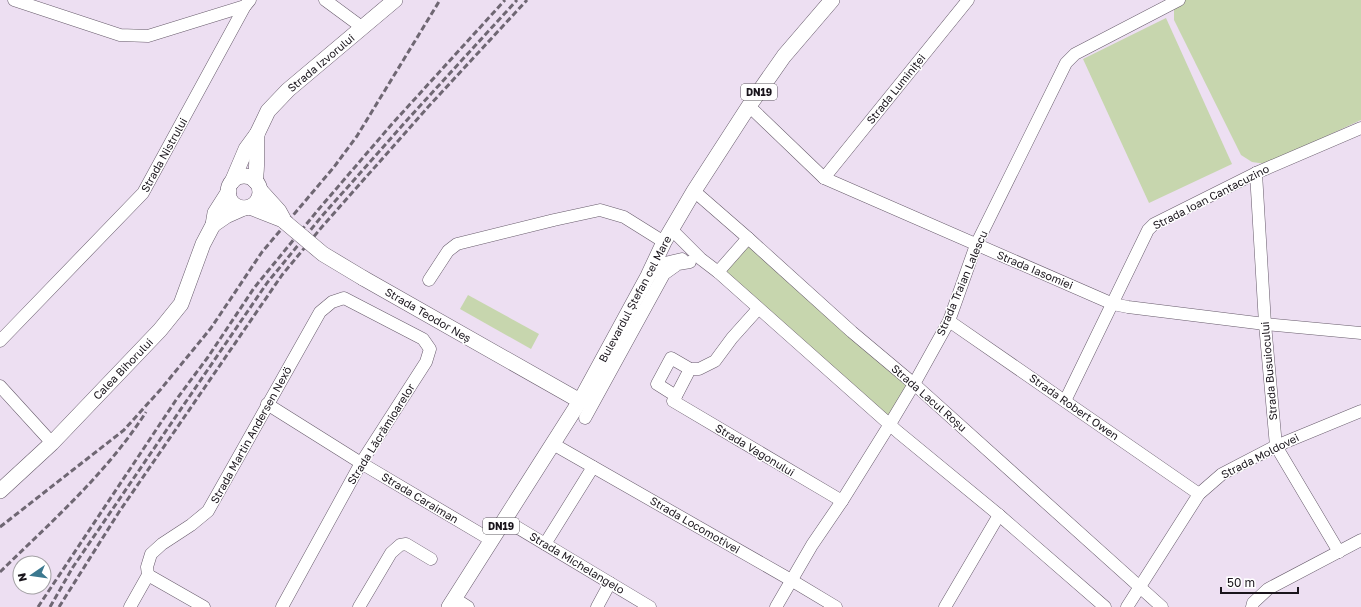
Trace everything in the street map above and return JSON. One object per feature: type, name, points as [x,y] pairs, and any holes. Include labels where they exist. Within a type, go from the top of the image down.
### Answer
[{"type":"main road","name":"Strada Izvorului","points":[[231,186],[246,149],[268,111],[288,90],[395,0]]},
{"type":"main road","name":"Bulevardul Ștefan cel Mare","points":[[452,603],[580,402],[668,236],[694,191],[749,106],[784,56],[832,0]]},
{"type":"main road","name":"Strada Izvorului","points":[[256,134],[255,155],[257,185]]},
{"type":"main road","points":[[213,225],[226,216],[247,207],[258,200],[257,185],[251,178],[241,177],[231,186],[231,200],[234,204],[247,207]]},
{"type":"main road","name":"Strada Teodor Neș","points":[[257,185],[279,211],[284,221]]},
{"type":"main road","name":"Calea Bihorului","points":[[0,491],[52,443],[160,330],[181,304],[204,244],[213,225],[215,213],[231,186]]},
{"type":"main road","name":"Strada Teodor Neș","points":[[247,207],[284,221],[323,254],[580,402]]},
{"type":"street","points":[[14,0],[120,35],[148,36],[247,3]]},
{"type":"street","points":[[325,0],[363,28]]},
{"type":"street","name":"Strada Luminiței","points":[[824,178],[968,0]]},
{"type":"street","name":"Strada Traian Lalescu","points":[[776,607],[812,545],[842,502],[890,424],[914,384],[948,321],[976,245],[1066,63],[1075,54],[1179,0]]},
{"type":"street","name":"Strada Nistrului","points":[[0,341],[143,193],[247,3]]},
{"type":"street","name":"Strada Iasomiei","points":[[749,106],[824,178],[1113,304],[1266,324],[1361,333]]},
{"type":"street","name":"Strada Ioan Cantacuzino","points":[[1065,401],[1148,230],[1154,224],[1256,174],[1361,128]]},
{"type":"street","name":"Strada Busuiocului","points":[[1256,174],[1276,446],[1339,552]]},
{"type":"street","name":"Strada Lacul Roșu","points":[[694,191],[852,332],[914,384],[1162,607]]},
{"type":"street","points":[[429,280],[448,251],[457,244],[600,210],[624,217],[668,236],[696,260],[718,272],[758,309],[890,424],[999,515],[1105,607]]},
{"type":"street","points":[[718,272],[748,238]]},
{"type":"street","points":[[648,276],[665,263],[682,259],[696,260]]},
{"type":"street","points":[[585,418],[664,274],[678,264],[696,260]]},
{"type":"street","name":"Strada Martin Andersen Nexö","points":[[130,607],[148,575],[146,567],[151,554],[162,544],[191,525],[208,511],[320,312],[332,302],[344,298]]},
{"type":"street","name":"Strada Lăcrămioarelor","points":[[282,607],[361,463],[426,362],[430,349],[422,339],[344,298]]},
{"type":"street","points":[[676,396],[690,369],[699,369],[715,361],[732,338],[758,309]]},
{"type":"street","name":"Strada Robert Owen","points":[[948,321],[1199,494]]},
{"type":"street","name":"Strada Vagonului","points":[[690,369],[671,358],[656,384],[676,396],[673,401],[842,502]]},
{"type":"street","points":[[0,386],[52,443]]},
{"type":"street","name":"Strada Caraiman","points":[[267,404],[361,463],[491,540]]},
{"type":"street","name":"Strada Moldovei","points":[[1127,607],[1199,494],[1222,474],[1276,446],[1361,411]]},
{"type":"street","name":"Strada Locomotivei","points":[[553,444],[836,607]]},
{"type":"street","points":[[545,544],[592,467]]},
{"type":"street","points":[[945,607],[999,515]]},
{"type":"street","name":"Strada Michelangelo","points":[[505,520],[650,607]]},
{"type":"street","points":[[1252,607],[1253,603],[1268,590],[1361,540]]},
{"type":"street","points":[[359,607],[391,553],[400,545],[406,544],[431,559]]},
{"type":"street","points":[[148,575],[204,607]]},
{"type":"street","points":[[596,607],[610,583]]},
{"type":"street","points":[[452,603],[468,607]]},
{"type":"green space","points":[[1182,0],[1361,0],[1361,120],[1266,164],[1252,162],[1241,155],[1174,20],[1174,8]]},
{"type":"green space","points":[[1166,18],[1232,164],[1149,203],[1083,59]]},
{"type":"green space","points":[[748,238],[914,384],[890,424],[718,272]]},
{"type":"green space","points":[[468,295],[539,334],[531,349],[460,309]]},
{"type":"railway","points":[[0,527],[124,430],[161,389],[211,328],[262,252],[334,167],[357,136],[440,0]]},
{"type":"railway","points":[[38,607],[176,400],[208,357],[254,288],[318,210],[392,124],[505,0]]},
{"type":"railway","points":[[50,607],[73,567],[267,283],[322,216],[517,0]]},
{"type":"railway","points":[[59,607],[119,512],[282,275],[321,228],[428,107],[527,0]]},
{"type":"railway","points":[[0,572],[78,496],[114,456],[146,412]]}]
